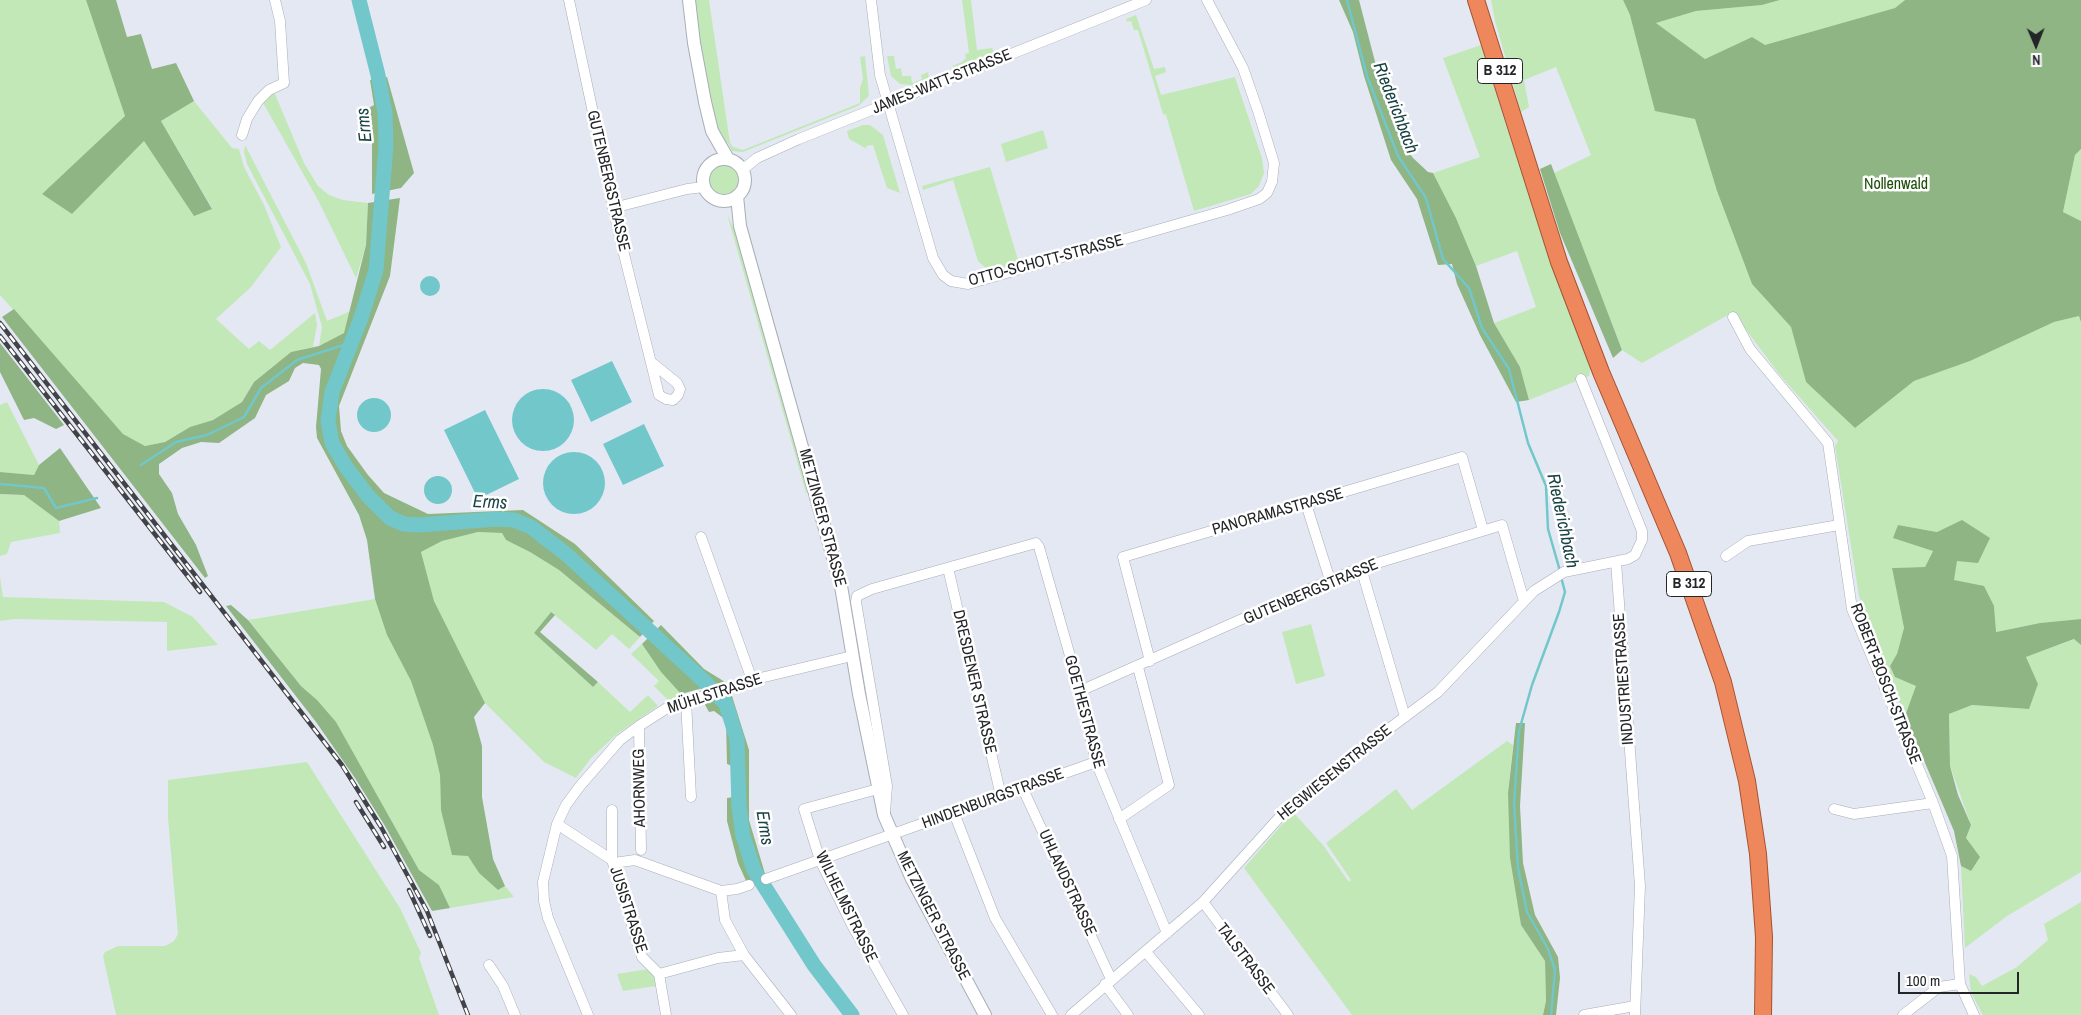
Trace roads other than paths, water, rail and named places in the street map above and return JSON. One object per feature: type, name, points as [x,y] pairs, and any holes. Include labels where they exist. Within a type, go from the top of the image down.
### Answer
[{"type":"highway","name":"B 312","points":[[1478,2],[1566,279],[1601,372],[1685,572],[1710,642],[1731,710],[1750,797],[1759,864],[1764,937],[1763,1015]]},
{"type":"street","points":[[242,135],[247,119],[258,101],[269,90],[284,83],[280,21],[275,0]]},
{"type":"street","name":"GUTENBERGSTRASSE","points":[[568,0],[613,208],[660,395],[666,399],[673,400],[678,395],[680,389],[677,382],[652,362]]},
{"type":"street","points":[[689,0],[698,67],[712,131],[711,163]]},
{"type":"street","name":"OTTO-SCHOTT-STRASSE","points":[[871,0],[880,75],[933,258],[943,275],[959,284],[978,283],[1259,199],[1266,192],[1272,182],[1274,163],[1251,89],[1234,49],[1207,0]]},
{"type":"street","name":"JAMES-WATT-STRASSE","points":[[742,170],[750,162],[774,150],[1146,0]]},
{"type":"street","points":[[712,131],[728,160]]},
{"type":"street","points":[[719,160],[728,160],[736,163],[742,170],[744,184],[738,196],[723,201],[715,199],[704,187],[703,178],[705,170],[711,163],[719,160]]},
{"type":"street","points":[[613,208],[687,189],[704,187]]},
{"type":"street","name":"METZINGER STRASSE","points":[[738,196],[740,226],[841,586],[852,656],[884,815],[892,836],[934,922],[985,1015]]},
{"type":"street","name":"METZINGER STRASSE","points":[[723,201],[740,226]]},
{"type":"street","name":"ROBERT-BOSCH-STRASSE","points":[[1733,317],[1750,349],[1828,443],[1852,610],[1933,803],[1952,856],[1960,984],[1974,1015]]},
{"type":"street","points":[[1581,379],[1642,531],[1642,540],[1634,555],[1628,560],[1616,562]]},
{"type":"street","name":"PANORAMASTRASSE","points":[[1150,661],[1123,557],[1462,457],[1483,530]]},
{"type":"street","points":[[1306,504],[1330,580]]},
{"type":"street","name":"GUTENBERGSTRASSE","points":[[1080,691],[1138,667],[1330,580],[1361,568],[1502,525],[1524,601]]},
{"type":"street","points":[[1726,556],[1748,541],[1839,525]]},
{"type":"street","points":[[701,537],[752,680]]},
{"type":"street","name":"GOETHESTRASSE","points":[[948,568],[1036,543],[1039,547],[1080,691],[1096,762],[1167,933]]},
{"type":"street","name":"HEGWIESENSTRASSE","points":[[1071,1015],[1108,981],[1146,952],[1203,902],[1286,810],[1443,687],[1524,601],[1560,574],[1616,562]]},
{"type":"street","name":"INDUSTRIESTRASSE","points":[[1584,1015],[1635,1010],[1640,886],[1616,562]]},
{"type":"street","name":"METZINGER STRASSE","points":[[884,815],[888,786],[856,596],[872,589],[948,568]]},
{"type":"street","name":"DRESDENER STRASSE","points":[[948,568],[1000,796]]},
{"type":"street","points":[[1361,568],[1405,717]]},
{"type":"street","name":"MÜHLSTRASSE","points":[[588,1015],[548,918],[544,902],[543,882],[557,824],[566,806],[605,755],[638,726],[666,708],[752,680],[852,656]]},
{"type":"street","points":[[1119,819],[1169,786],[1138,667]]},
{"type":"street","points":[[686,701],[691,797]]},
{"type":"street","name":"AHORNWEG","points":[[638,726],[641,850]]},
{"type":"street","name":"HINDENBURGSTRASSE","points":[[820,860],[1096,762]]},
{"type":"street","name":"UHLANDSTRASSE","points":[[1022,788],[1108,981],[1128,1015]]},
{"type":"street","name":"WILHELMSTRASSE","points":[[878,789],[804,809],[820,860],[852,925],[903,1015]]},
{"type":"street","points":[[1834,809],[1854,814],[1933,803]]},
{"type":"street","points":[[612,810],[613,861],[641,861],[721,891],[737,890],[749,885]]},
{"type":"street","points":[[954,813],[995,918],[1052,1015]]},
{"type":"street","name":"JUSISTRASSE","points":[[557,824],[613,861],[642,957],[659,974]]},
{"type":"street","name":"WILHELMSTRASSE","points":[[766,879],[803,864],[820,860]]},
{"type":"street","points":[[721,891],[725,920],[744,955],[791,1015]]},
{"type":"street","name":"TALSTRASSE","points":[[1203,902],[1288,1015]]},
{"type":"street","points":[[1146,952],[1199,1015]]},
{"type":"street","points":[[666,1015],[659,974],[718,958],[744,955]]},
{"type":"street","points":[[489,965],[503,986],[515,1015]]},
{"type":"street","points":[[1903,1015],[1938,987],[1960,984]]},
{"type":"water","points":[[430,276],[437,279],[440,286],[437,293],[430,296],[423,293],[420,286],[423,279]]},
{"type":"water","points":[[612,361],[632,402],[591,422],[571,380]]},
{"type":"water","points":[[537,389],[549,389],[565,398],[572,408],[574,420],[572,432],[565,442],[549,451],[537,451],[526,446],[517,437],[512,426],[512,414],[517,403],[526,394]]},
{"type":"water","points":[[374,398],[386,403],[391,415],[386,427],[374,432],[362,427],[357,415],[362,403]]},
{"type":"water","points":[[485,410],[519,479],[478,499],[444,430]]},
{"type":"water","points":[[644,424],[664,466],[623,485],[603,444]]},
{"type":"water","points":[[568,452],[580,452],[596,461],[603,471],[605,483],[603,495],[596,505],[580,514],[568,514],[557,509],[548,500],[543,489],[543,477],[548,466],[557,457]]},
{"type":"water","points":[[438,476],[448,480],[452,490],[448,500],[438,504],[428,500],[424,490],[428,480]]},
{"type":"waterway","name":"Erms","points":[[359,0],[378,75],[385,113],[386,146],[376,270],[361,318],[332,392],[328,421],[332,443],[346,467],[368,496],[390,518],[404,524],[420,525],[496,519],[514,520],[531,527],[566,554],[705,682],[726,704],[737,739],[739,807],[743,836],[754,870],[814,965],[852,1015]]},
{"type":"waterway","name":"Riederichbach","points":[[1347,0],[1367,76],[1398,156],[1426,198],[1443,259],[1469,288],[1482,328],[1509,369],[1528,443],[1546,486],[1548,529],[1560,571]]},
{"type":"waterway","points":[[141,465],[176,442],[207,435],[244,417],[261,388],[297,360],[350,343]]},
{"type":"waterway","points":[[0,484],[44,488],[56,508],[97,498]]},
{"type":"waterway","name":"Riederichbach","points":[[1551,1015],[1555,970],[1548,949],[1527,912],[1518,868],[1514,803],[1519,731],[1532,685],[1565,592],[1561,577]]},
{"type":"railway","points":[[0,323],[342,765],[381,827],[427,911],[468,1015]]},
{"type":"railway","points":[[0,336],[200,592]]},
{"type":"railway","points":[[356,802],[384,847]]},
{"type":"railway","points":[[409,890],[430,936]]},
{"type":"park label","name":"Nollenwald","points":[[1896,185]]}]
